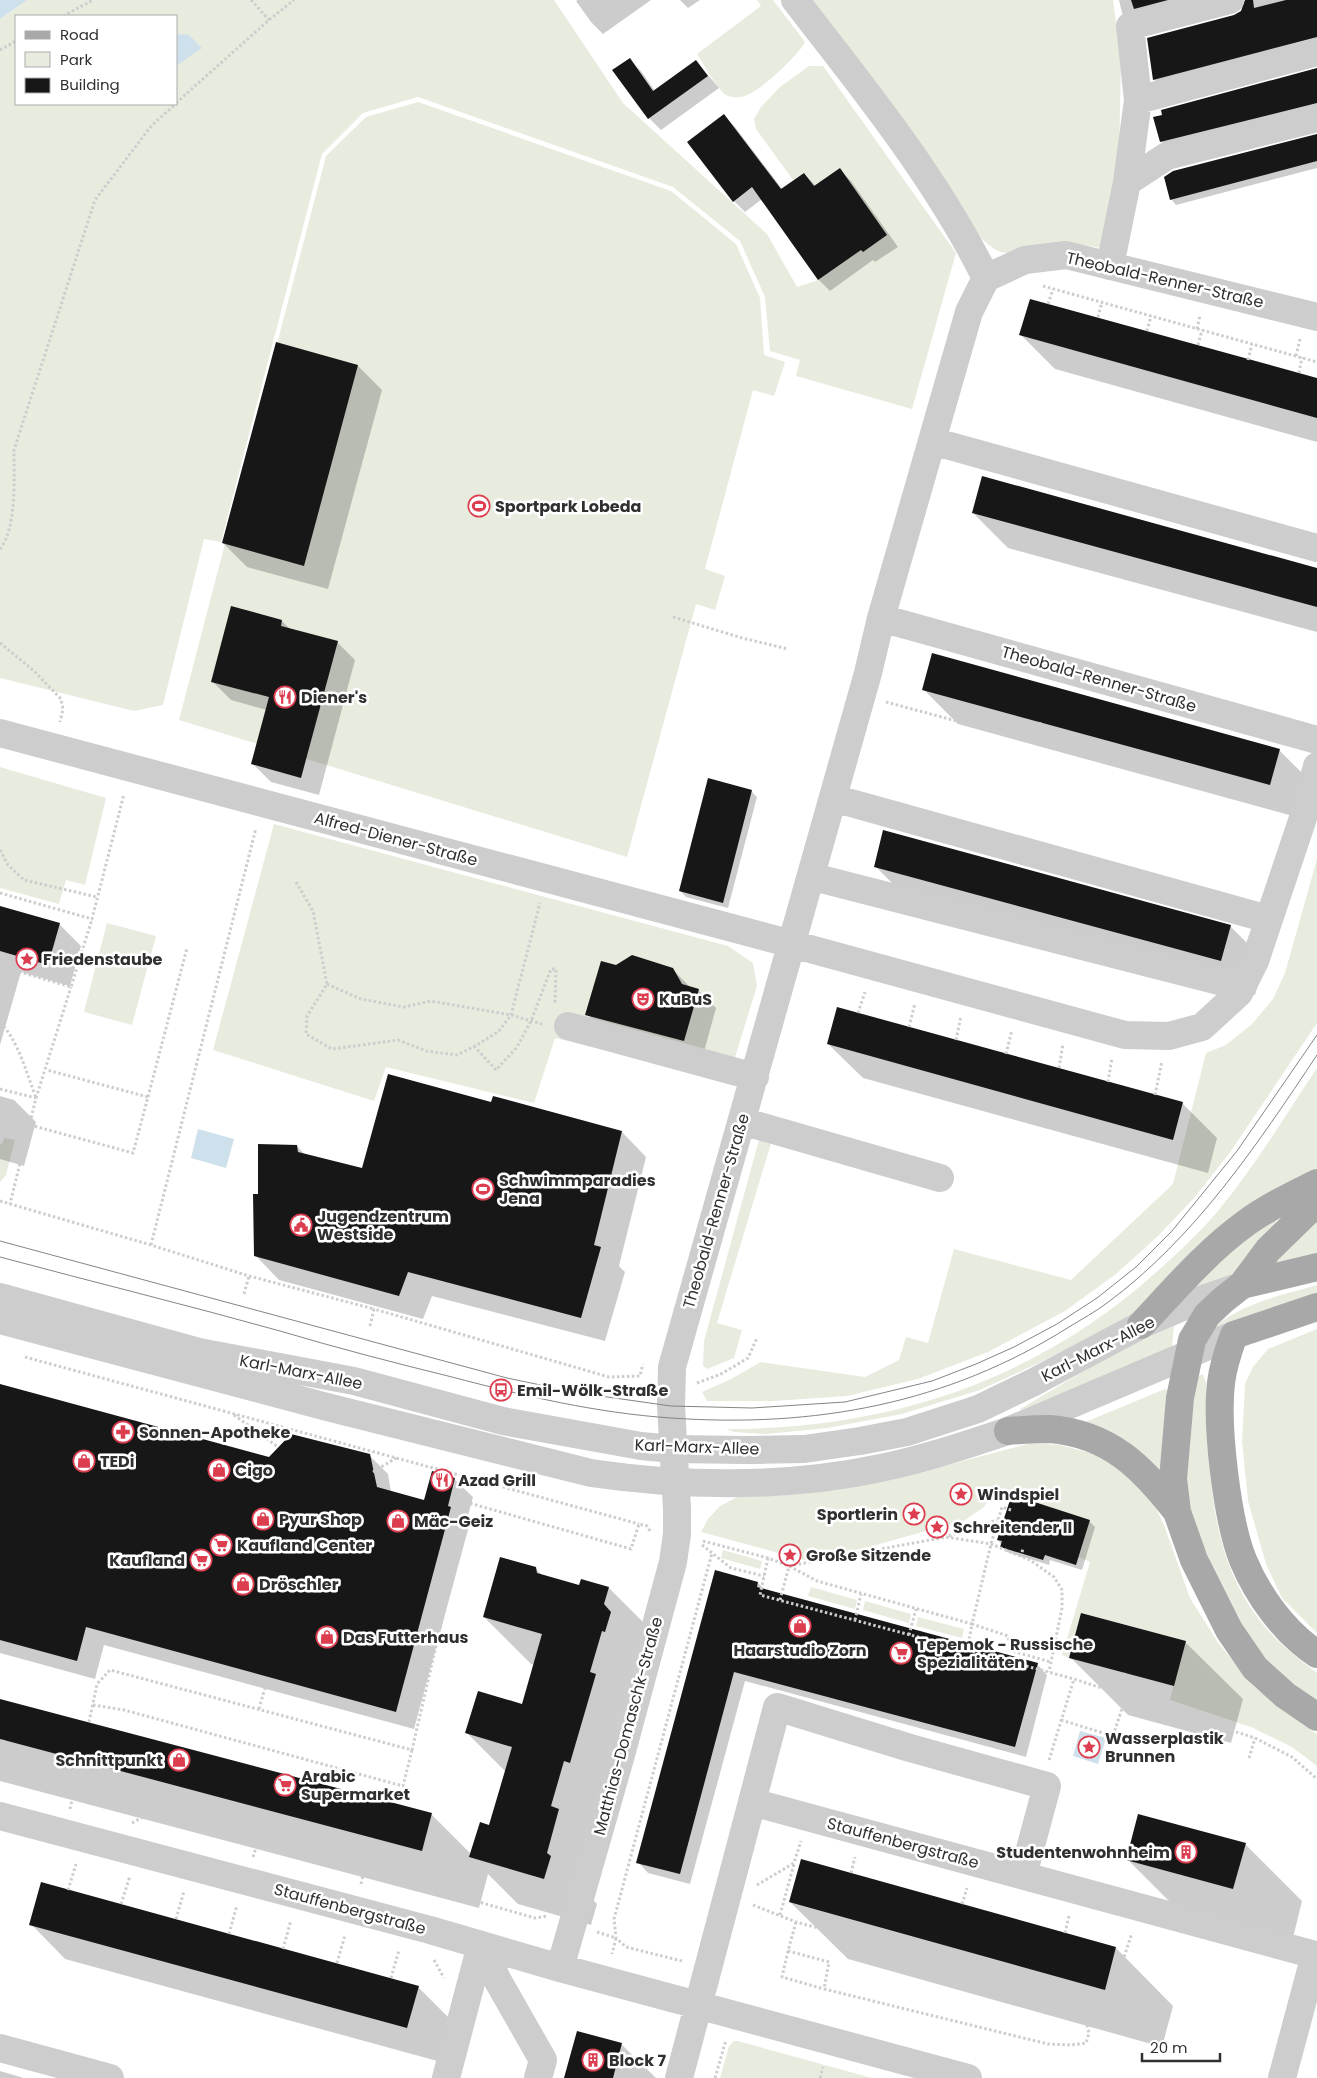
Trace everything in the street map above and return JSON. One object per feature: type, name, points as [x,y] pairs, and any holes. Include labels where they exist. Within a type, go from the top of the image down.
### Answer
[{"type":"main road","points":[[1141,1325],[1207,1256],[1246,1223],[1284,1198],[1317,1183]]},
{"type":"main road","points":[[1317,1205],[1306,1213],[1268,1250],[1242,1286],[1207,1315],[1192,1340],[1187,1355],[1180,1398],[1173,1479],[1177,1512],[1194,1560],[1229,1630],[1254,1668],[1285,1695],[1317,1717]]},
{"type":"main road","name":"Karl-Marx-Allee","points":[[1242,1286],[1317,1266]]},
{"type":"main road","name":"Karl-Marx-Allee","points":[[1234,1335],[1317,1307]]},
{"type":"main road","points":[[1234,1335],[1227,1354],[1222,1377],[1221,1424],[1228,1490],[1242,1559],[1258,1591],[1281,1622],[1306,1647],[1317,1654]]},
{"type":"main road","points":[[1008,1430],[1050,1429],[1075,1433],[1102,1442],[1126,1457],[1146,1474],[1177,1512]]},
{"type":"street","points":[[795,0],[913,158],[965,236],[986,278]]},
{"type":"street","points":[[1110,266],[1127,182],[1138,100],[1130,26],[1230,0]]},
{"type":"street","points":[[1138,100],[1317,52]]},
{"type":"street","points":[[1127,182],[1166,156],[1317,118]]},
{"type":"street","name":"Theobald-Renner-Straße","points":[[676,1482],[671,1406],[672,1367],[833,798],[881,618],[969,312],[986,278],[1025,260],[1066,254],[1317,317]]},
{"type":"street","points":[[932,441],[1317,548]]},
{"type":"street","name":"Theobald-Renner-Straße","points":[[881,618],[1317,740]]},
{"type":"street","name":"Alfred-Diener-Straße","points":[[0,733],[792,944]]},
{"type":"street","points":[[792,944],[1125,1035],[1169,1036],[1202,1027],[1239,993],[1255,961],[1304,815],[1317,766]]},
{"type":"street","points":[[833,798],[1268,919]]},
{"type":"street","points":[[825,880],[1242,987]]},
{"type":"street","points":[[557,1021],[755,1077]]},
{"type":"street","points":[[742,1121],[940,1178]]},
{"type":"street","name":"Karl-Marx-Allee","points":[[0,1297],[199,1352],[354,1381],[503,1421],[615,1442],[673,1449],[804,1449],[860,1442],[907,1432],[978,1409],[1034,1382],[1141,1325],[1194,1302],[1242,1286]]},
{"type":"street","name":"Karl-Marx-Allee","points":[[0,1320],[327,1407],[578,1470],[634,1479],[740,1484],[853,1473],[927,1456],[1008,1430],[1234,1335]]},
{"type":"street","name":"Matthias-Domaschk-Straße","points":[[560,1968],[621,1755],[673,1562],[677,1534],[676,1482]]},
{"type":"street","points":[[679,2078],[777,1707],[910,1748],[1047,1786],[1023,1875]]},
{"type":"street","name":"Stauffenbergstraße","points":[[752,1802],[1316,1955],[1282,2078]]},
{"type":"street","name":"Stauffenbergstraße","points":[[0,1816],[351,1928],[430,1930],[560,1968],[968,2078]]},
{"type":"street","points":[[446,2078],[481,1945]]},
{"type":"street","points":[[481,1945],[498,1981],[543,2060],[538,2078]]},
{"type":"street","points":[[0,2048],[110,2078]]},
{"type":"path","points":[[65,15],[93,0]]},
{"type":"path","points":[[251,0],[269,20]]},
{"type":"path","points":[[178,102],[269,20],[294,0]]},
{"type":"path","points":[[0,50],[15,42]]},
{"type":"path","points":[[0,550],[10,525],[14,450],[95,200],[152,125],[175,105]]},
{"type":"path","points":[[1039,285],[1317,362]]},
{"type":"path","points":[[1048,304],[1053,289]]},
{"type":"path","points":[[1098,317],[1102,302]]},
{"type":"path","points":[[1147,331],[1151,316]]},
{"type":"path","points":[[1198,346],[1202,330]]},
{"type":"path","points":[[1248,360],[1252,344]]},
{"type":"path","points":[[1299,373],[1302,358]]},
{"type":"path","points":[[672,617],[742,638],[788,649]]},
{"type":"path","points":[[0,643],[33,670],[61,699]]},
{"type":"path","points":[[883,701],[1304,815]]},
{"type":"path","points":[[1035,742],[1040,722]]},
{"type":"path","points":[[1051,746],[1066,742],[1109,743],[1105,760]]},
{"type":"path","points":[[10,1204],[36,1098],[47,1070],[92,919],[122,800]]},
{"type":"path","points":[[151,1245],[252,845]]},
{"type":"path","points":[[0,850],[8,865],[24,880],[97,897]]},
{"type":"path","points":[[296,882],[313,911],[327,984],[307,1016],[306,1034],[332,1049],[398,1040],[426,1051],[457,1055],[499,1031],[511,1015],[547,879]]},
{"type":"path","points":[[0,893],[92,919]]},
{"type":"path","points":[[30,1125],[133,1153],[187,948]]},
{"type":"path","points":[[0,966],[71,987]]},
{"type":"path","points":[[327,984],[361,998],[404,1007],[431,1001],[511,1015],[531,1021],[557,1021],[554,989],[556,969],[551,969],[531,1021],[516,1047],[496,1070],[474,1046]]},
{"type":"path","points":[[858,1013],[868,984]]},
{"type":"path","points":[[909,1027],[916,997]]},
{"type":"path","points":[[956,1040],[963,1010]]},
{"type":"path","points":[[0,1023],[5,1027],[13,1042],[36,1098]]},
{"type":"path","points":[[1006,1054],[1013,1023]]},
{"type":"path","points":[[1059,1068],[1064,1037]]},
{"type":"path","points":[[1108,1082],[1114,1049]]},
{"type":"path","points":[[1155,1095],[1164,1054]]},
{"type":"path","points":[[47,1070],[148,1097]]},
{"type":"path","points":[[0,1089],[36,1098]]},
{"type":"path","points":[[0,1201],[249,1276],[374,1309],[609,1377],[640,1376]]},
{"type":"path","points":[[244,1294],[249,1276]]},
{"type":"path","points":[[370,1326],[374,1309]]},
{"type":"path","points":[[696,1374],[697,1383],[736,1367],[748,1358],[757,1338]]},
{"type":"path","points":[[19,1355],[647,1526]]},
{"type":"path","points":[[232,1413],[278,1448]]},
{"type":"path","points":[[373,1472],[396,1458]]},
{"type":"path","points":[[93,1705],[124,1710],[403,1786],[469,1503],[631,1549],[639,1524]]},
{"type":"path","points":[[967,1650],[997,1520],[1002,1506],[1012,1510]]},
{"type":"path","points":[[789,1566],[946,1537],[997,1520]]},
{"type":"path","points":[[946,1537],[991,1544],[1030,1560],[1054,1577],[1062,1590],[1062,1608],[1049,1672]]},
{"type":"path","points":[[694,1538],[768,1558],[789,1566],[816,1581],[972,1624],[1008,1636],[1012,1651],[1051,1662]]},
{"type":"path","points":[[700,1543],[731,1568],[764,1576]]},
{"type":"path","points":[[1021,1557],[1023,1548]]},
{"type":"path","points":[[611,1959],[616,1938],[614,1919],[712,1552]]},
{"type":"path","points":[[768,1558],[760,1594],[1074,1679],[1194,1717],[1255,1738],[1292,1757],[1317,1779]]},
{"type":"path","points":[[780,1600],[789,1566]]},
{"type":"path","points":[[855,1620],[862,1594]]},
{"type":"path","points":[[909,1635],[916,1609]]},
{"type":"path","points":[[88,1722],[98,1684],[110,1670],[412,1750]]},
{"type":"path","points":[[1119,1694],[1125,1673]]},
{"type":"path","points":[[259,1709],[268,1677]]},
{"type":"path","points":[[1047,1786],[1048,1763],[1074,1679]]},
{"type":"path","points":[[1061,1720],[1113,1736],[1126,1696]]},
{"type":"path","points":[[1191,1739],[1194,1717]]},
{"type":"path","points":[[1248,1758],[1255,1738]]},
{"type":"path","points":[[0,1755],[4,1740]]},
{"type":"path","points":[[68,1816],[81,1761]]},
{"type":"path","points":[[146,1816],[156,1810],[164,1783]]},
{"type":"path","points":[[156,1810],[534,1918],[547,1916]]},
{"type":"path","points":[[256,1850],[268,1810]]},
{"type":"path","points":[[780,1915],[803,1832]]},
{"type":"path","points":[[337,1964],[351,1928],[372,1838]]},
{"type":"path","points":[[851,1873],[857,1848]]},
{"type":"path","points":[[68,1890],[77,1860]]},
{"type":"path","points":[[755,1886],[794,1863]]},
{"type":"path","points":[[121,1904],[131,1875],[122,1872]]},
{"type":"path","points":[[1234,1932],[1247,1872]]},
{"type":"path","points":[[1178,1888],[1181,1875]]},
{"type":"path","points":[[962,1904],[969,1880]]},
{"type":"path","points":[[176,1887],[193,1892]]},
{"type":"path","points":[[176,1919],[184,1890]]},
{"type":"path","points":[[228,1902],[246,1907]]},
{"type":"path","points":[[230,1934],[237,1904]]},
{"type":"path","points":[[748,1904],[796,1922],[952,1964],[955,1973],[1067,2004],[1080,2013],[1086,2022],[1089,2033],[1086,2043],[1070,2045],[1048,2044],[782,1978],[796,1922]]},
{"type":"path","points":[[1065,1933],[1071,1907]]},
{"type":"path","points":[[1086,2022],[1106,1999],[1118,1975],[1140,1907]]},
{"type":"path","points":[[282,1917],[300,1922]]},
{"type":"path","points":[[283,1949],[291,1920]]},
{"type":"path","points":[[336,1932],[351,1928]]},
{"type":"path","points":[[616,1938],[626,1947],[683,1962]]},
{"type":"path","points":[[390,1947],[407,1952]]},
{"type":"path","points":[[391,1978],[399,1950]]},
{"type":"path","points":[[788,1951],[829,1962],[824,1989]]},
{"type":"path","points":[[434,1959],[444,1976],[443,1984]]},
{"type":"green space","points":[[27,0],[554,0],[623,103],[767,234],[797,287],[818,280],[859,251],[804,173],[793,180],[756,129],[754,119],[761,107],[780,87],[809,66],[823,66],[956,253],[912,409],[796,376],[800,360],[770,351],[765,297],[740,241],[673,187],[418,97],[363,113],[322,154],[221,542],[204,539],[163,705],[134,711],[0,678],[0,19]]},
{"type":"green space","points":[[757,0],[773,0],[805,42],[787,64],[759,88],[745,96],[731,97],[722,92],[697,54],[761,6]]},
{"type":"green space","points":[[807,0],[1113,0],[1121,61],[1119,157],[1102,248],[1051,243],[1008,253],[994,249],[975,232]]},
{"type":"green space","name":"Sportpark Lobeda","points":[[418,102],[671,191],[736,244],[760,298],[764,355],[785,362],[774,396],[753,390],[705,569],[725,576],[715,610],[696,604],[627,857],[179,720],[326,156],[366,117]]},
{"type":"green space","points":[[0,767],[106,798],[85,885],[66,880],[59,904],[0,888]]},
{"type":"green space","points":[[274,824],[728,946],[753,963],[757,986],[728,1080],[555,1038],[534,1103],[386,1067],[374,1101],[213,1050]]},
{"type":"green space","points":[[1317,859],[1317,1023],[1231,1151],[1194,1198],[1158,1236],[1116,1274],[1065,1311],[988,1352],[918,1379],[847,1396],[774,1401],[707,1401],[702,1392],[729,1380],[761,1362],[865,1377],[899,1360],[906,1337],[928,1343],[954,1249],[1071,1280],[1173,1184],[1206,1053],[1226,1045],[1252,1024],[1273,999],[1285,973]]},
{"type":"green space","points":[[107,923],[156,936],[132,1025],[84,1012]]},
{"type":"green space","points":[[1317,1068],[1317,1172],[1143,1311],[1084,1342],[980,1390],[902,1414],[827,1428],[766,1434],[734,1432],[727,1429],[788,1427],[847,1419],[905,1407],[961,1390],[1014,1367],[1066,1340],[1115,1306],[1162,1267],[1205,1226],[1245,1176]]},
{"type":"green space","points":[[760,1136],[772,1140],[717,1323],[742,1330],[734,1358],[707,1369],[703,1366],[704,1341]]},
{"type":"green space","points":[[4,1138],[15,1140],[6,1175],[0,1182],[0,1144],[2,1144]]},
{"type":"green space","points":[[1317,1215],[1317,1257],[1263,1270]]},
{"type":"green space","points":[[1276,1220],[1276,1223],[1257,1243],[1231,1279],[1187,1296],[1231,1245]]},
{"type":"green space","points":[[1317,1285],[1317,1294],[1212,1336],[1214,1327],[1238,1311],[1263,1301]]},
{"type":"green space","points":[[1174,1326],[1172,1348],[1021,1411],[1020,1409],[1123,1348]]},
{"type":"green space","points":[[1317,1329],[1317,1633],[1282,1598],[1266,1564],[1248,1501],[1242,1441],[1245,1384],[1253,1367],[1268,1349]]},
{"type":"green space","points":[[1203,1374],[1206,1383],[1210,1475],[1214,1505],[1220,1535],[1229,1564],[1241,1592],[1264,1626],[1286,1648],[1317,1673],[1317,1702],[1273,1667],[1244,1633],[1221,1587],[1194,1523],[1185,1486],[1196,1377]]},
{"type":"green space","points":[[1165,1389],[1168,1391],[1162,1450],[1162,1479],[1083,1423]]},
{"type":"green space","points":[[1031,1443],[1060,1445],[1098,1455],[1126,1473],[1151,1498],[1164,1525],[1190,1598],[1217,1641],[1252,1685],[1280,1708],[1317,1734],[1317,1766],[1292,1747],[1251,1727],[1170,1700],[1185,1641],[1082,1613],[1069,1658],[1062,1655],[1090,1562],[1079,1557],[1090,1520],[994,1490],[984,1507],[965,1520],[869,1547],[808,1561],[701,1532],[708,1519],[720,1506],[737,1497],[794,1495],[884,1482]]},
{"type":"green space","points":[[723,1550],[762,1561],[760,1569],[721,1558]]},
{"type":"green space","points":[[811,1587],[857,1600],[855,1609],[808,1596]]},
{"type":"green space","points":[[865,1601],[911,1614],[909,1623],[863,1610]]},
{"type":"green space","points":[[918,1617],[964,1629],[962,1638],[916,1626]]},
{"type":"green space","points":[[734,2041],[872,2078],[720,2078],[729,2046]]},
{"type":"water","points":[[0,0],[27,0],[0,19]]},
{"type":"water","points":[[178,34],[189,35],[202,48],[178,65]]},
{"type":"water","points":[[198,1129],[234,1139],[226,1168],[191,1158]]},
{"type":"water","points":[[1080,1731],[1106,1738],[1098,1764],[1073,1756]]},
{"type":"building","points":[[1131,0],[1168,0],[1134,9]]},
{"type":"building","points":[[1245,0],[1253,0],[1254,8],[1286,0],[1317,0],[1317,37],[1153,80],[1147,38],[1234,15],[1241,11]]},
{"type":"building","points":[[630,58],[653,91],[696,60],[708,76],[648,119],[612,70]]},
{"type":"building","points":[[1317,68],[1317,103],[1160,142],[1153,117],[1162,115],[1161,110]]},
{"type":"building","points":[[724,114],[781,189],[804,173],[814,186],[840,168],[887,235],[863,252],[861,250],[818,280],[752,187],[733,202],[687,142]]},
{"type":"building","points":[[1317,134],[1317,161],[1170,200],[1164,177],[1173,171]]},
{"type":"building","points":[[1030,299],[1317,378],[1317,418],[1019,335]]},
{"type":"building","points":[[276,342],[358,365],[304,566],[222,543]]},
{"type":"building","points":[[982,476],[1317,568],[1317,607],[972,513]]},
{"type":"building","points":[[231,606],[282,620],[281,626],[338,641],[301,778],[251,764],[269,697],[211,682]]},
{"type":"building","points":[[932,653],[1280,749],[1270,785],[922,690]]},
{"type":"building","points":[[708,778],[752,790],[723,903],[679,891]]},
{"type":"building","points":[[883,830],[1231,925],[1221,961],[874,867]]},
{"type":"building","points":[[0,906],[60,923],[48,965],[0,951]]},
{"type":"building","name":"KuBuS","points":[[632,955],[673,968],[682,984],[699,989],[684,1041],[585,1015],[601,961],[616,965]]},
{"type":"building","points":[[837,1007],[1183,1102],[1173,1140],[827,1044]]},
{"type":"building","name":"Schwimmparadies Jena","points":[[388,1074],[491,1102],[493,1096],[622,1131],[594,1245],[601,1247],[581,1318],[408,1272],[399,1296],[254,1256],[253,1194],[258,1194],[258,1144],[297,1145],[298,1152],[362,1168]]},
{"type":"building","name":"Kaufland Center","points":[[0,1384],[269,1457],[291,1434],[370,1454],[377,1487],[424,1500],[432,1471],[455,1478],[448,1506],[451,1507],[396,1712],[86,1627],[77,1661],[0,1640]]},
{"type":"building","points":[[1016,1496],[1090,1520],[1076,1565],[1045,1555],[1043,1560],[1000,1547],[1002,1541],[997,1540],[1010,1500],[1014,1502]]},
{"type":"building","points":[[500,1557],[536,1567],[537,1573],[579,1585],[581,1579],[609,1587],[604,1604],[611,1612],[605,1632],[602,1631],[590,1672],[596,1674],[570,1763],[564,1761],[551,1806],[559,1809],[547,1853],[551,1856],[544,1879],[469,1857],[480,1822],[489,1825],[512,1747],[465,1733],[478,1691],[522,1704],[542,1634],[483,1617]]},
{"type":"building","points":[[715,1570],[758,1582],[757,1587],[1038,1663],[1015,1747],[734,1672],[680,1874],[636,1863]]},
{"type":"building","points":[[1081,1613],[1186,1641],[1174,1686],[1069,1658]]},
{"type":"building","points":[[0,1699],[432,1813],[422,1851],[0,1739]]},
{"type":"building","name":"Studentenwohnheim","points":[[1138,1814],[1246,1843],[1233,1889],[1126,1860]]},
{"type":"building","points":[[801,1859],[1116,1947],[1105,1990],[789,1902]]},
{"type":"building","points":[[41,1882],[419,1986],[407,2028],[29,1925]]},
{"type":"building","name":"Block 7","points":[[577,2031],[622,2043],[613,2078],[564,2078]]},
{"type":"tram line","points":[[0,1241],[507,1378],[579,1393],[671,1406],[752,1408],[845,1402],[932,1381],[976,1364],[1014,1347],[1057,1324],[1097,1298],[1136,1267],[1172,1231],[1237,1151],[1317,1035]]},
{"type":"tram line","points":[[0,1257],[388,1361],[561,1403],[643,1416],[671,1418],[777,1419],[828,1414],[878,1405],[927,1392],[976,1375],[1023,1353],[1107,1303],[1139,1277],[1196,1220],[1247,1156],[1317,1055]]},
{"type":"place","name":"Sportpark Lobeda","points":[[479,506]]},
{"type":"place","name":"Diener's","points":[[285,697]]},
{"type":"place","name":"Friedenstaube","points":[[27,959]]},
{"type":"place","name":"KuBuS","points":[[643,999]]},
{"type":"place","name":"Schwimmparadies Jena","points":[[483,1189]]},
{"type":"place","name":"Jugendzentrum Westside","points":[[301,1225]]},
{"type":"place","name":"Emil-Wölk-Straße","points":[[501,1390]]},
{"type":"place","name":"Sonnen-Apotheke","points":[[123,1432]]},
{"type":"place","name":"TEDi","points":[[84,1461]]},
{"type":"place","name":"Cigo","points":[[219,1470]]},
{"type":"place","name":"Azad Grill","points":[[442,1480]]},
{"type":"place","name":"Windspiel","points":[[961,1494]]},
{"type":"place","name":"Sportlerin","points":[[914,1514]]},
{"type":"place","name":"Pyur Shop","points":[[263,1519]]},
{"type":"place","name":"Mäc-Geiz","points":[[398,1521]]},
{"type":"place","name":"Schreitender II","points":[[937,1527]]},
{"type":"place","name":"Kaufland Center","points":[[221,1545]]},
{"type":"place","name":"Große Sitzende","points":[[790,1555]]},
{"type":"place","name":"Kaufland","points":[[201,1560]]},
{"type":"place","name":"Dröschler","points":[[243,1584]]},
{"type":"place","name":"Haarstudio Zorn","points":[[800,1626]]},
{"type":"place","name":"Das Futterhaus","points":[[327,1637]]},
{"type":"place","name":"Tepemok - Russische Spezialitäten","points":[[901,1653]]},
{"type":"place","name":"Wasserplastik Brunnen","points":[[1089,1747]]},
{"type":"place","name":"Schnittpunkt","points":[[179,1760]]},
{"type":"place","name":"Arabic Supermarket","points":[[285,1785]]},
{"type":"place","name":"Studentenwohnheim","points":[[1186,1852]]},
{"type":"place","name":"Block 7","points":[[593,2060]]}]
